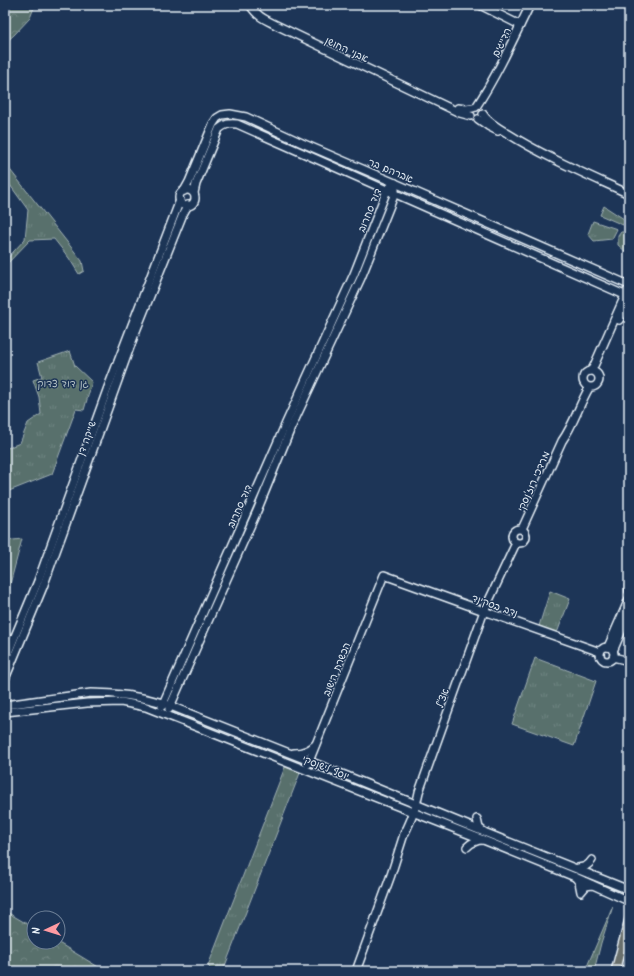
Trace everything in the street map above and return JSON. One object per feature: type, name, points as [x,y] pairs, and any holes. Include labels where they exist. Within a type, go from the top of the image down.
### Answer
[{"type":"main road","points":[[615,971],[629,919]]},
{"type":"main road","points":[[626,971],[629,958]]},
{"type":"street","points":[[480,5],[520,25]]},
{"type":"street","name":"הדייגים","points":[[477,112],[530,5]]},
{"type":"street","name":"אבני החושן","points":[[251,7],[256,14],[262,18],[460,113],[477,112],[488,126],[629,194]]},
{"type":"street","name":"אברהם בר","points":[[184,191],[217,118],[230,114],[246,117],[629,286]]},
{"type":"street","name":"אברהם בר","points":[[194,193],[196,184],[217,132],[223,125],[231,123],[237,124],[628,295]]},
{"type":"street","points":[[368,182],[378,189],[381,195],[375,222]]},
{"type":"street","name":"דוד סחרוב","points":[[166,714],[167,704],[286,423],[354,274],[387,190],[395,182]]},
{"type":"street","name":"דוד סחרוב","points":[[159,711],[167,704],[257,511],[291,428],[364,270],[395,194],[395,182]]},
{"type":"street","points":[[189,190],[194,193],[195,198],[193,203],[188,205],[183,204],[180,200],[180,195],[184,191],[189,190]]},
{"type":"street","name":"שייקה דן","points":[[5,660],[38,580],[107,390],[180,200]]},
{"type":"street","points":[[386,217],[395,202],[402,200],[414,202]]},
{"type":"street","name":"שייקה דן","points":[[5,679],[42,587],[134,336],[188,205]]},
{"type":"street","points":[[364,270],[367,281]]},
{"type":"street","points":[[605,286],[617,298],[617,312]]},
{"type":"street","points":[[628,295],[617,312],[593,368],[594,372],[599,378],[598,383],[594,387],[587,386],[582,382],[582,377],[585,373],[594,372],[597,370],[619,320],[628,295],[629,286]]},
{"type":"street","points":[[619,320],[629,307]]},
{"type":"street","name":"מרדכי רוז'נסקי","points":[[522,529],[587,386]]},
{"type":"street","points":[[517,529],[522,529],[526,533],[526,540],[520,544],[514,542],[512,537],[513,532],[517,529]]},
{"type":"street","points":[[484,611],[516,543]]},
{"type":"street","name":"נדב בסקינד","points":[[384,574],[494,615],[600,652]]},
{"type":"street","name":"הכשרת הישוב","points":[[307,772],[384,574]]},
{"type":"street","points":[[629,586],[629,591]]},
{"type":"street","points":[[629,599],[612,652],[610,660],[605,661],[600,652],[604,648],[612,652],[629,661]]},
{"type":"street","points":[[488,604],[490,612],[494,615]]},
{"type":"street","name":"אצ\"ל","points":[[356,971],[414,804],[484,611]]},
{"type":"street","points":[[612,652],[629,614]]},
{"type":"street","points":[[612,652],[629,658]]},
{"type":"street","name":"יוסף לישנסקי","points":[[5,705],[91,693],[138,696],[167,704],[629,890]]},
{"type":"street","points":[[5,699],[15,704]]},
{"type":"street","name":"יוסף לישנסקי","points":[[5,712],[87,703],[111,702],[146,707],[307,772],[484,840],[629,900]]},
{"type":"street","points":[[292,754],[306,752],[317,743]]},
{"type":"street","points":[[477,819],[480,828],[485,832]]},
{"type":"street","points":[[468,848],[471,843],[484,840]]},
{"type":"street","points":[[576,868],[590,864],[592,860],[591,866],[596,876]]},
{"type":"street","points":[[574,877],[579,882],[581,892],[586,886],[592,885]]},
{"type":"green space","points":[[5,5],[35,5],[30,18],[5,43]]},
{"type":"green space","points":[[5,165],[82,261],[84,271],[79,274],[54,239],[30,240],[5,266],[5,261],[25,239],[28,210],[5,178]]},
{"type":"green space","points":[[604,206],[627,221],[623,225],[600,215]]},
{"type":"green space","points":[[593,221],[617,229],[612,239],[594,241],[588,234]]},
{"type":"green space","points":[[621,232],[626,232],[627,238],[629,238],[629,249],[626,252],[618,245],[618,236]]},
{"type":"green space","name":"גן דוד צדוק","points":[[70,351],[75,366],[92,382],[84,410],[76,409],[52,474],[9,491],[5,466],[5,449],[20,443],[28,423],[41,414],[39,397],[33,380],[42,377],[38,362]]},
{"type":"green space","points":[[22,539],[5,603],[5,541]]},
{"type":"green space","points":[[550,591],[570,599],[557,633],[539,626]]},
{"type":"green space","points":[[535,658],[596,681],[574,746],[512,724]]},
{"type":"green space","points":[[285,767],[300,773],[223,971],[213,971],[208,966]]},
{"type":"green space","points":[[613,906],[594,971],[585,971]]},
{"type":"green space","points":[[5,911],[26,923],[26,950],[66,950],[66,947],[105,971],[5,971]]}]
